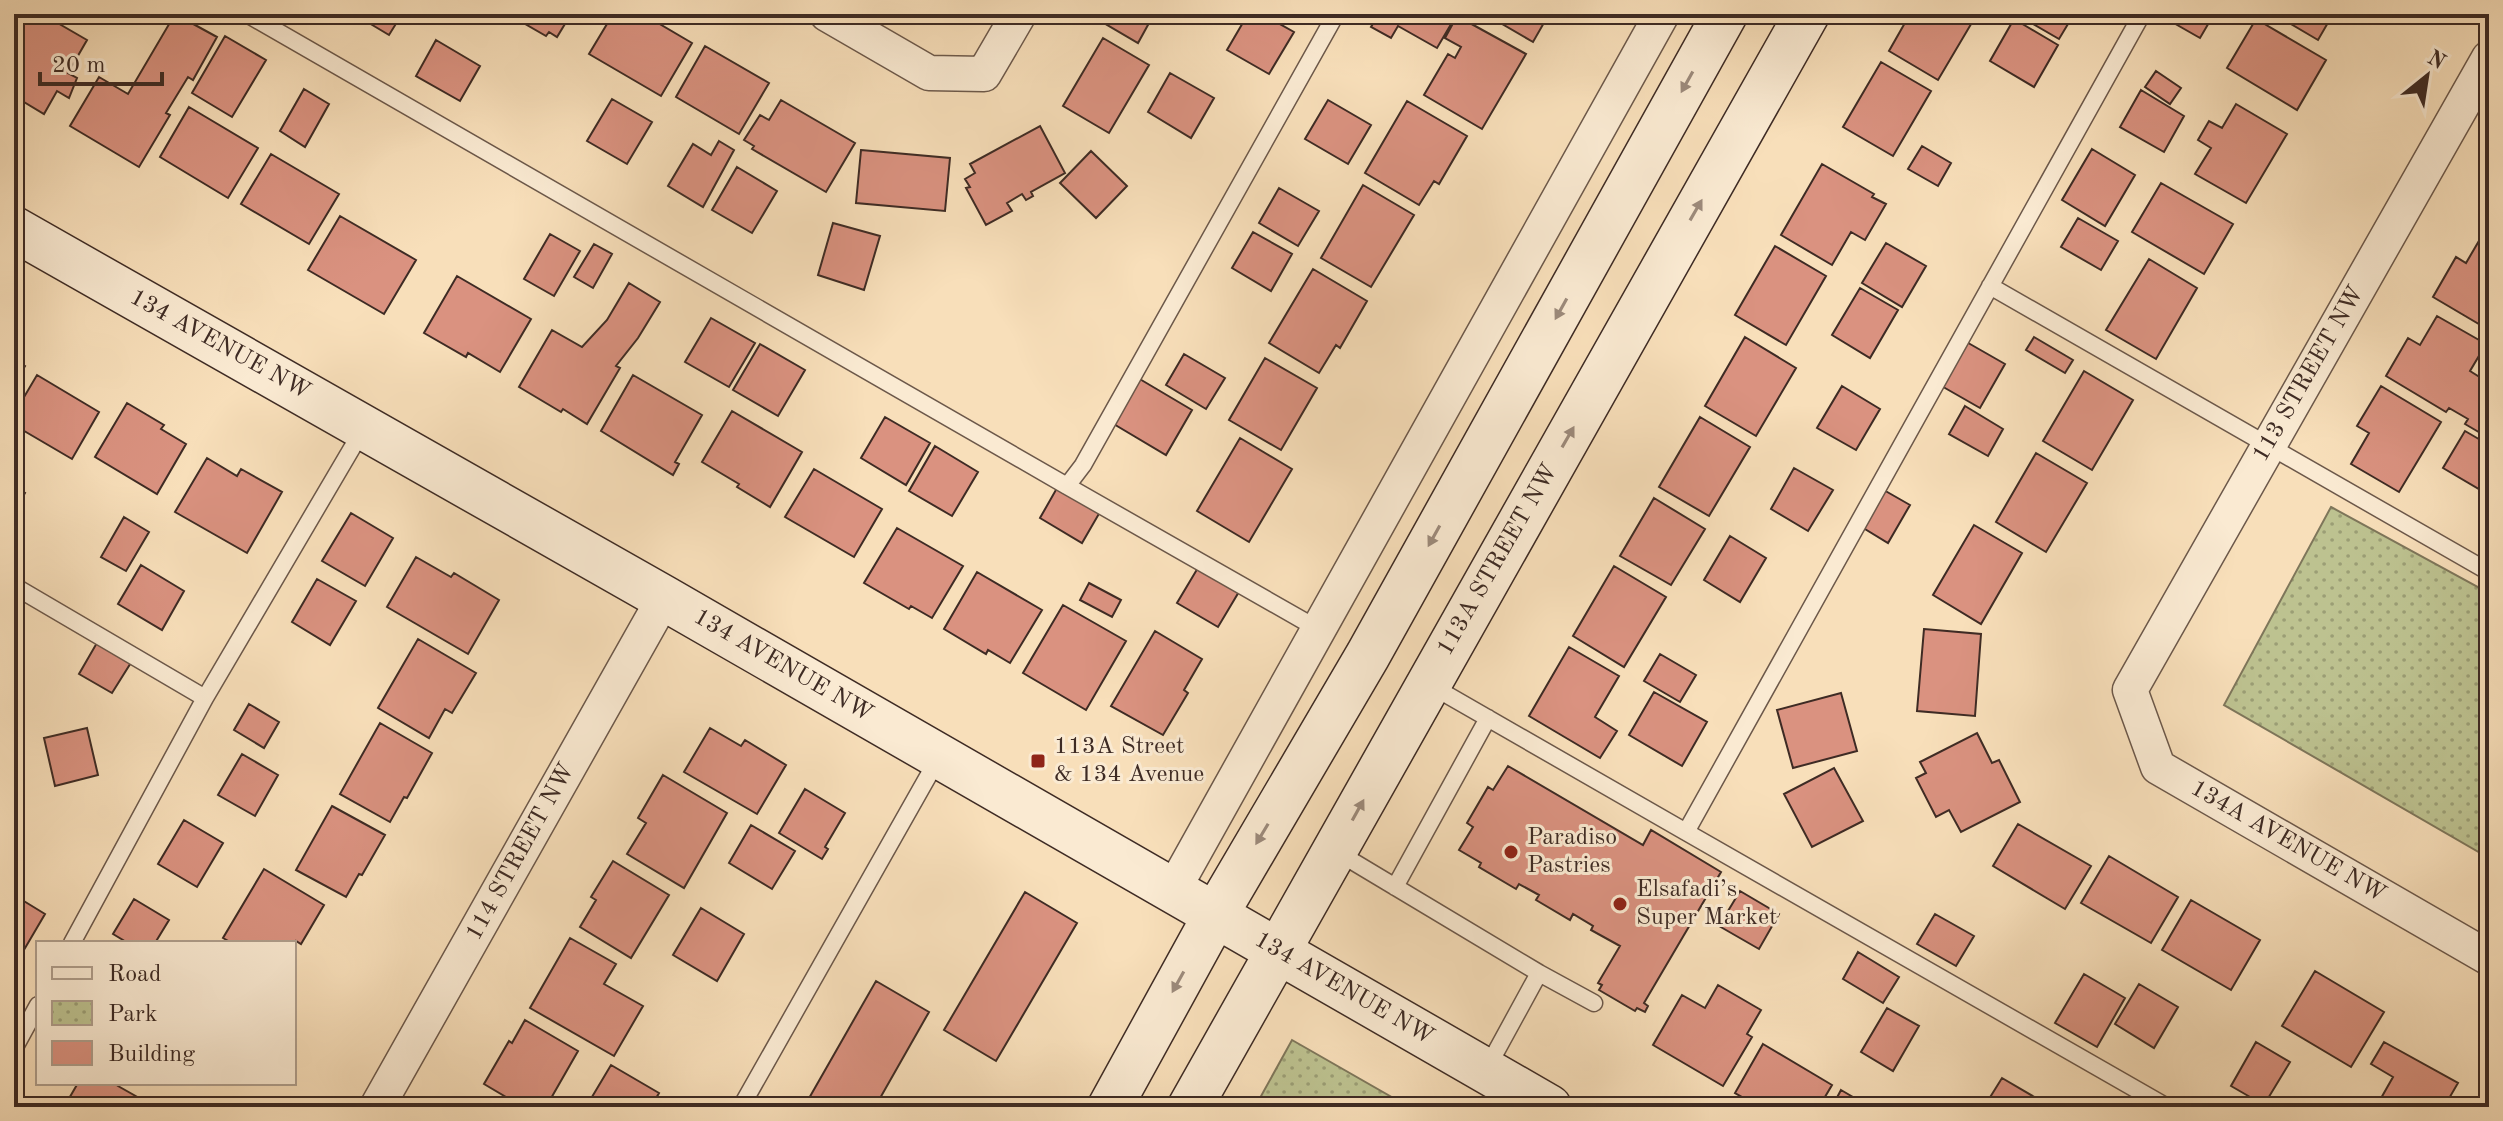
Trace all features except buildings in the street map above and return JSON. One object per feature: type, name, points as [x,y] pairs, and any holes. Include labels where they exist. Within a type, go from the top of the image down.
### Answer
[{"type":"main road","points":[[1110,1107],[1216,914],[1368,655],[1725,14]]},
{"type":"main road","name":"113A STREET NW","points":[[1190,1107],[1807,14]]},
{"type":"main road","name":"134 AVENUE NW","points":[[14,229],[365,426],[1549,1107]]},
{"type":"street","points":[[827,14],[929,73],[984,74],[1019,14]]},
{"type":"street","points":[[1173,890],[1662,14]]},
{"type":"street","name":"113 STREET NW","points":[[2130,690],[2489,58]]},
{"type":"street","name":"114 STREET NW","points":[[377,1107],[664,598]]},
{"type":"street","name":"134A AVENUE NW","points":[[2130,690],[2158,767],[2489,958]]},
{"type":"lane","points":[[247,14],[1318,629]]},
{"type":"lane","points":[[1067,486],[1083,465],[1336,14]]},
{"type":"lane","points":[[1686,832],[2142,14]]},
{"type":"lane","points":[[1990,286],[2489,572]]},
{"type":"lane","points":[[73,941],[205,698],[365,426]]},
{"type":"lane","points":[[14,586],[205,698]]},
{"type":"lane","points":[[1428,684],[2167,1107]]},
{"type":"lane","points":[[1395,887],[1488,718]]},
{"type":"lane","points":[[741,1107],[940,756]]},
{"type":"lane","points":[[1336,851],[1594,1003]]},
{"type":"lane","points":[[1486,1071],[1539,973]]},
{"type":"lane","points":[[14,1049],[36,1009]]},
{"type":"green space","points":[[2331,507],[2489,593],[2489,858],[2224,705]]},
{"type":"green space","points":[[1292,1040],[1409,1107],[1255,1107]]},
{"type":"place","name":"113A Street & 134 Avenue","points":[[1038,761]]},
{"type":"place","name":"Paradiso Pastries","points":[[1511,852]]},
{"type":"place","name":"Elsafadi’s Super Market","points":[[1620,904]]}]
